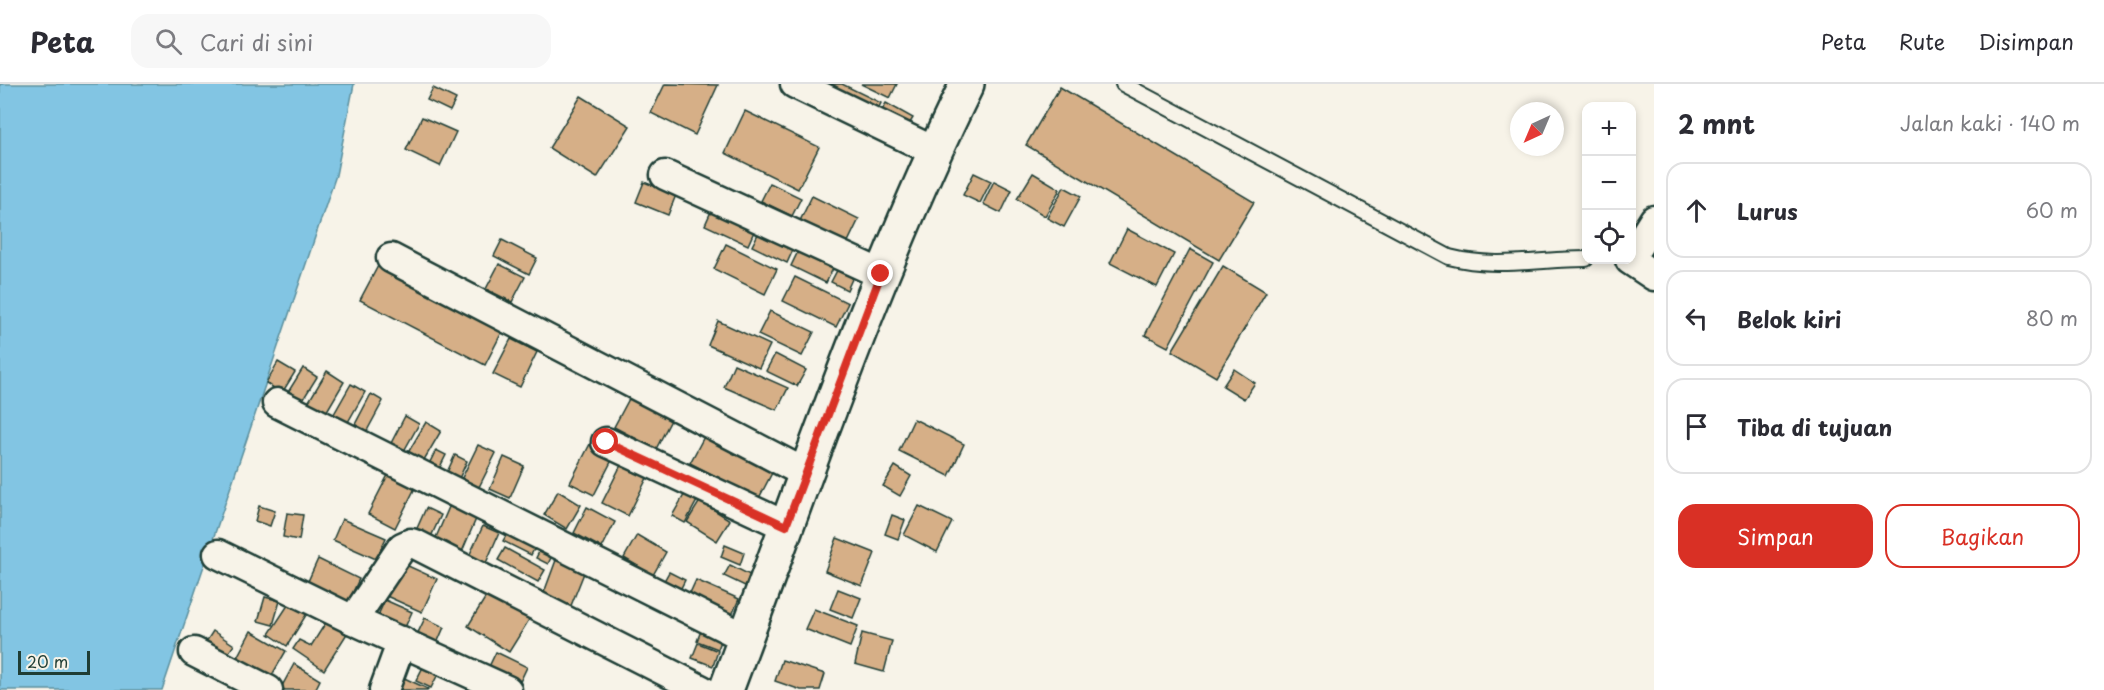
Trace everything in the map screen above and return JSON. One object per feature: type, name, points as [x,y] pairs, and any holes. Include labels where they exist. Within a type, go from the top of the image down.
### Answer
[{"type":"main road","points":[[726,690],[881,274],[934,151],[966,84]]},
{"type":"street","points":[[795,84],[934,151]]},
{"type":"street","points":[[665,175],[881,274]]},
{"type":"street","points":[[1636,249],[1654,220]]},
{"type":"street","points":[[391,258],[805,473]]},
{"type":"street","points":[[1636,264],[1654,276]]},
{"type":"street","points":[[277,403],[746,638]]},
{"type":"street","points":[[606,442],[786,526]]},
{"type":"street","points":[[353,620],[400,549],[411,543],[702,690]]},
{"type":"street","points":[[218,554],[353,620],[402,640],[507,690]]},
{"type":"street","points":[[384,690],[402,640]]},
{"type":"street","points":[[194,652],[268,690]]},
{"type":"lane","points":[[1123,84],[1449,258],[1490,264],[1582,259]]},
{"type":"water","points":[[0,84],[354,84],[336,175],[162,690],[0,690]]},
{"type":"building","points":[[665,84],[718,85],[695,135],[651,113]]},
{"type":"building","points":[[804,84],[842,84],[881,103],[874,117]]},
{"type":"building","points":[[861,84],[897,84],[890,98]]},
{"type":"building","points":[[1060,87],[1254,202],[1219,260],[1026,145]]},
{"type":"building","points":[[433,88],[456,99],[450,111],[427,100]]},
{"type":"building","points":[[581,96],[630,126],[597,178],[549,148]]},
{"type":"building","points":[[886,103],[913,118],[905,131],[879,115]]},
{"type":"building","points":[[745,111],[819,147],[798,189],[725,153]]},
{"type":"building","points":[[422,117],[456,132],[440,166],[406,150]]},
{"type":"building","points":[[974,173],[991,181],[980,203],[963,195]]},
{"type":"building","points":[[1033,173],[1060,189],[1045,216],[1017,199]]},
{"type":"building","points":[[994,181],[1012,190],[1001,213],[983,204]]},
{"type":"building","points":[[644,182],[676,195],[668,215],[636,202]]},
{"type":"building","points":[[770,183],[801,198],[792,216],[761,201]]},
{"type":"building","points":[[1064,187],[1081,196],[1064,227],[1047,218]]},
{"type":"building","points":[[812,196],[859,219],[845,248],[798,225]]},
{"type":"building","points":[[713,207],[756,227],[748,245],[705,225]]},
{"type":"building","points":[[763,224],[797,241],[787,263],[752,246]]},
{"type":"building","points":[[1127,229],[1174,254],[1157,287],[1110,263]]},
{"type":"building","points":[[502,240],[537,258],[529,274],[494,256]]},
{"type":"building","points":[[802,243],[837,260],[826,283],[791,266]]},
{"type":"building","points":[[726,244],[777,269],[765,294],[714,269]]},
{"type":"building","points":[[1190,249],[1213,262],[1168,347],[1145,335]]},
{"type":"building","points":[[842,261],[857,268],[847,290],[831,282]]},
{"type":"building","points":[[379,264],[504,328],[485,365],[360,300]]},
{"type":"building","points":[[499,264],[525,277],[512,302],[486,289]]},
{"type":"building","points":[[1223,266],[1266,292],[1216,377],[1172,351]]},
{"type":"building","points":[[795,277],[848,303],[836,327],[783,301]]},
{"type":"building","points":[[770,311],[814,332],[802,356],[758,335]]},
{"type":"building","points":[[718,321],[770,345],[759,368],[708,345]]},
{"type":"building","points":[[511,339],[537,352],[520,387],[493,374]]},
{"type":"building","points":[[775,354],[806,370],[797,386],[766,371]]},
{"type":"building","points":[[278,362],[295,372],[282,393],[266,383]]},
{"type":"building","points":[[734,364],[788,388],[777,410],[724,387]]},
{"type":"building","points":[[303,368],[317,377],[299,406],[285,397]]},
{"type":"building","points":[[1234,369],[1255,383],[1244,399],[1223,386]]},
{"type":"building","points":[[327,371],[344,382],[324,416],[306,406]]},
{"type":"building","points":[[351,384],[365,392],[344,429],[330,421]]},
{"type":"building","points":[[371,394],[383,401],[363,438],[351,432]]},
{"type":"building","points":[[630,397],[672,418],[656,449],[614,427]]},
{"type":"building","points":[[405,416],[419,424],[400,458],[387,451]]},
{"type":"building","points":[[914,419],[964,444],[949,476],[899,451]]},
{"type":"building","points":[[426,422],[441,431],[421,465],[406,456]]},
{"type":"building","points":[[706,433],[774,469],[759,498],[690,463]]},
{"type":"building","points":[[590,444],[614,456],[594,495],[570,483]]},
{"type":"building","points":[[478,445],[496,453],[477,491],[460,482]]},
{"type":"building","points":[[436,450],[446,455],[436,475],[426,470]]},
{"type":"building","points":[[455,455],[467,461],[456,485],[444,479]]},
{"type":"building","points":[[504,457],[524,466],[510,498],[490,489]]},
{"type":"building","points":[[623,461],[649,474],[628,516],[602,503]]},
{"type":"building","points":[[895,466],[911,476],[900,496],[883,486]]},
{"type":"building","points":[[389,473],[416,486],[395,528],[368,514]]},
{"type":"building","points":[[687,490],[699,497],[685,523],[672,516]]},
{"type":"building","points":[[558,491],[581,505],[567,529],[544,515]]},
{"type":"building","points":[[452,500],[479,512],[461,554],[434,542]]},
{"type":"building","points":[[700,501],[730,520],[717,541],[687,522]]},
{"type":"building","points":[[259,506],[275,511],[270,526],[255,521]]},
{"type":"building","points":[[919,506],[952,522],[937,552],[904,535]]},
{"type":"building","points":[[587,507],[615,522],[602,548],[574,533]]},
{"type":"building","points":[[426,508],[441,515],[429,541],[414,535]]},
{"type":"building","points":[[287,513],[303,515],[299,540],[283,537]]},
{"type":"building","points":[[892,515],[905,520],[898,539],[885,534]]},
{"type":"building","points":[[342,519],[386,538],[376,559],[333,540]]},
{"type":"building","points":[[512,525],[539,539],[531,555],[503,541]]},
{"type":"building","points":[[483,526],[499,533],[486,563],[469,556]]},
{"type":"building","points":[[637,535],[666,552],[653,575],[624,558]]},
{"type":"building","points":[[837,538],[875,553],[862,586],[825,571]]},
{"type":"building","points":[[544,542],[556,547],[548,564],[536,558]]},
{"type":"building","points":[[725,545],[744,553],[740,565],[721,557]]},
{"type":"building","points":[[505,548],[545,570],[538,582],[498,560]]},
{"type":"building","points":[[559,552],[588,563],[570,608],[542,598]]},
{"type":"building","points":[[318,559],[359,579],[346,607],[305,588]]},
{"type":"building","points":[[397,561],[437,579],[422,612],[382,594]]},
{"type":"building","points":[[730,565],[750,575],[745,586],[724,576]]},
{"type":"building","points":[[669,572],[685,580],[680,590],[664,581]]},
{"type":"building","points":[[696,580],[739,599],[728,624],[685,604]]},
{"type":"building","points":[[838,589],[861,598],[853,618],[830,609]]},
{"type":"building","points":[[490,590],[532,615],[509,652],[468,626]]},
{"type":"building","points":[[294,596],[311,607],[287,646],[269,634]]},
{"type":"building","points":[[265,597],[280,601],[273,625],[258,621]]},
{"type":"building","points":[[385,600],[412,612],[401,636],[374,624]]},
{"type":"building","points":[[814,609],[858,626],[850,647],[805,629]]},
{"type":"building","points":[[425,618],[444,627],[435,648],[415,639]]},
{"type":"building","points":[[328,619],[348,632],[324,670],[293,649],[299,640],[311,646]]},
{"type":"building","points":[[704,623],[725,631],[718,649],[697,641]]},
{"type":"building","points":[[213,631],[234,645],[226,656],[206,642]]},
{"type":"building","points":[[251,631],[286,651],[268,682],[234,663]]},
{"type":"building","points":[[862,633],[892,641],[884,672],[855,664]]},
{"type":"building","points":[[698,643],[718,651],[713,666],[692,658]]},
{"type":"building","points":[[496,652],[527,667],[517,688],[486,673]]},
{"type":"building","points":[[427,659],[442,666],[431,688],[416,681]]},
{"type":"building","points":[[782,660],[825,674],[820,690],[801,690],[775,681]]},
{"type":"building","points":[[294,664],[320,680],[315,690],[281,688]]},
{"type":"building","points":[[400,676],[428,689],[393,690]]},
{"type":"route","points":[[606,442],[786,526],[881,274]]}]
